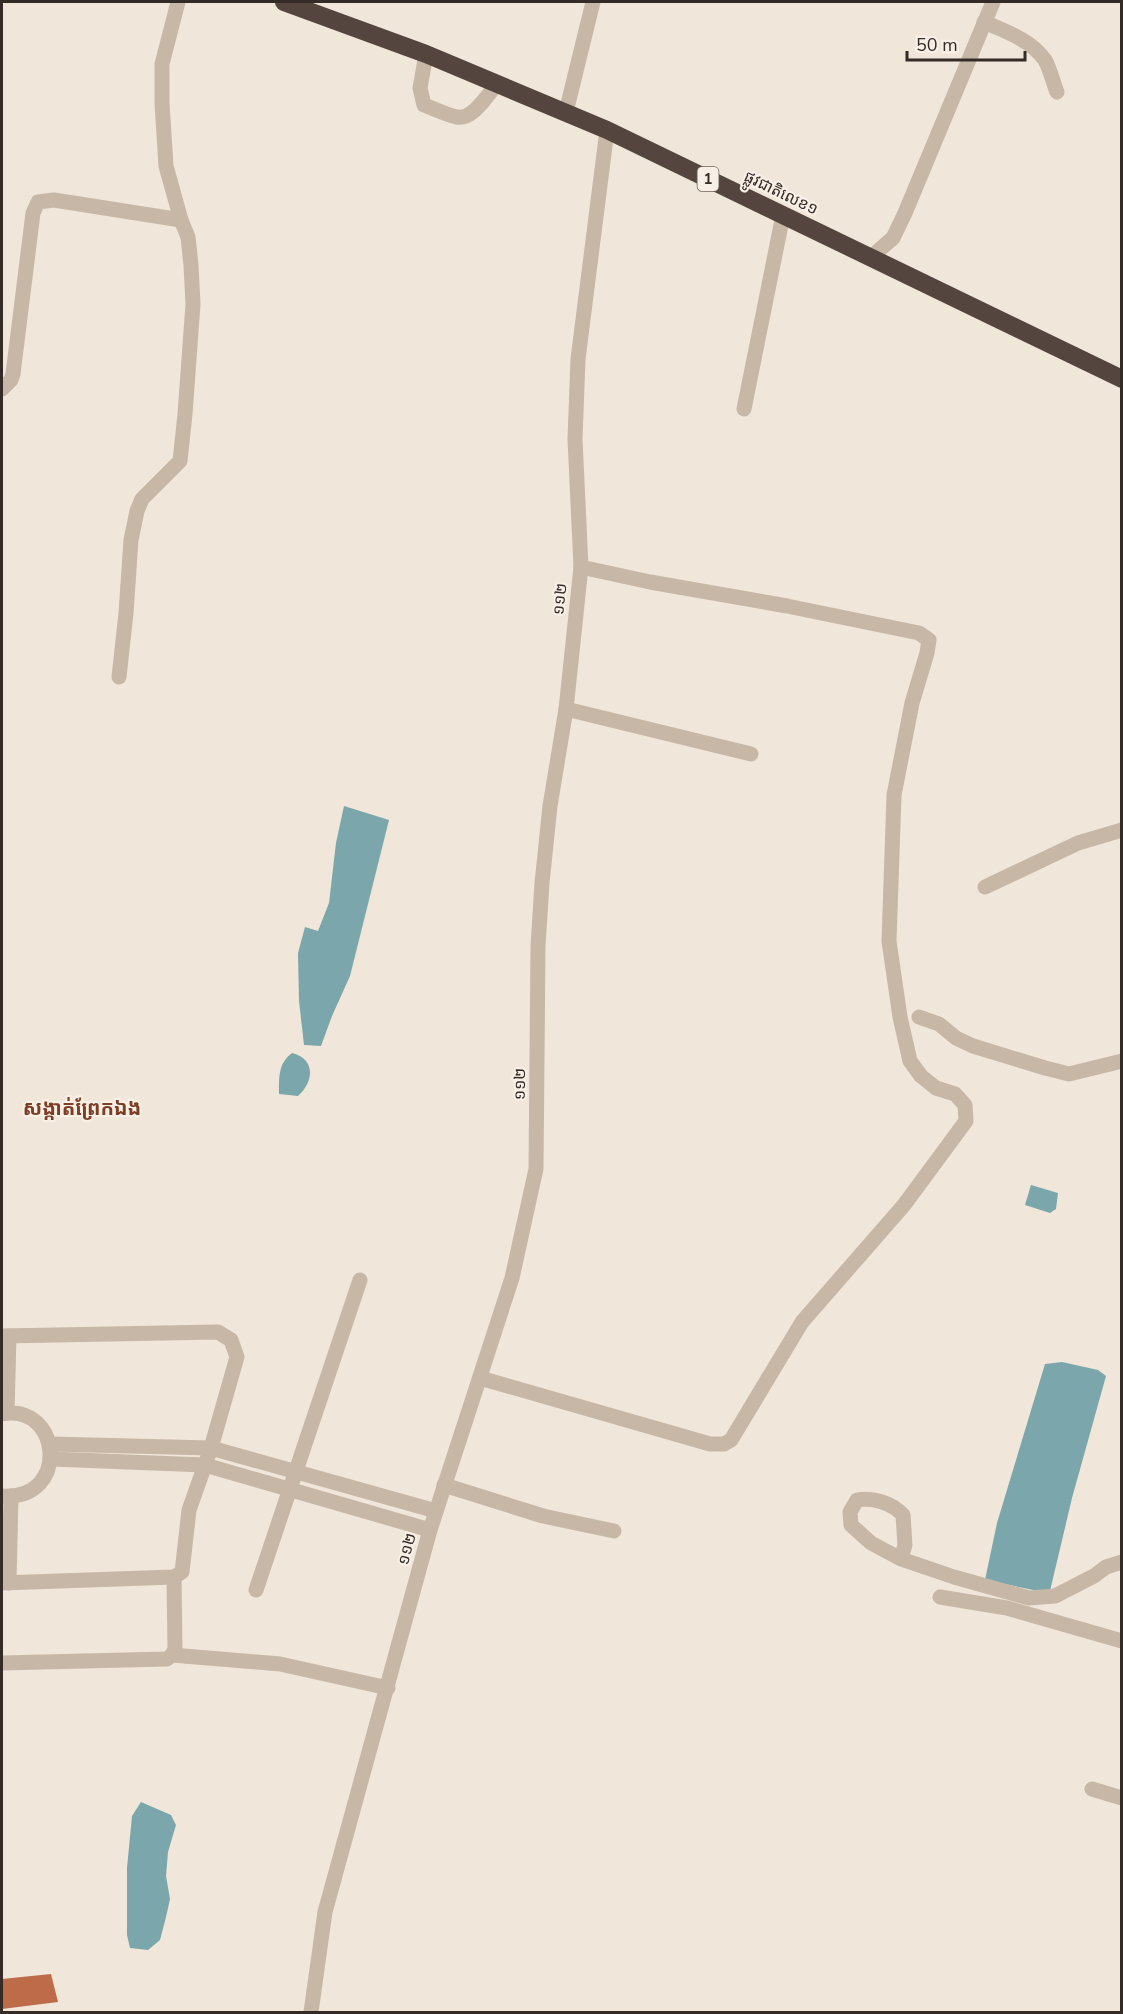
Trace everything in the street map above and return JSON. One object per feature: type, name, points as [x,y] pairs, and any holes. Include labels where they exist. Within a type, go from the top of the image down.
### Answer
[{"type":"highway","name":"ផ្លូវជាតិលេខ១","points":[[284,2],[426,54],[607,130],[1122,379]]},
{"type":"street","points":[[119,677],[131,540],[136,511],[142,499],[180,461],[194,304],[188,237],[166,166],[162,103],[162,64],[178,2]]},
{"type":"street","points":[[566,112],[592,2]]},
{"type":"street","points":[[870,258],[893,238],[993,2]]},
{"type":"street","points":[[984,22],[1024,41],[1045,60],[1057,92]]},
{"type":"street","points":[[426,54],[420,88],[424,105],[458,117],[465,117],[497,84]]},
{"type":"street","name":"១១២","points":[[311,2013],[325,1912],[430,1530],[512,1278],[536,1169],[539,1062],[538,946],[542,883],[550,806],[566,710],[581,567],[574,439],[578,359],[607,130]]},
{"type":"street","points":[[2,388],[11,380],[13,374],[33,213],[38,202],[54,200],[181,220]]},
{"type":"street","points":[[744,409],[783,216]]},
{"type":"street","points":[[480,1378],[710,1444],[724,1444],[731,1440],[802,1322],[904,1205],[966,1121],[965,1105],[956,1094],[936,1088],[921,1076],[910,1061],[900,1017],[889,941],[894,795],[912,703],[927,653],[928,640],[919,633],[581,567]]},
{"type":"street","points":[[566,710],[750,754]]},
{"type":"street","points":[[985,887],[1078,843],[1122,830]]},
{"type":"street","points":[[919,1017],[939,1024],[956,1038],[973,1046],[1069,1074],[1122,1061]]},
{"type":"street","points":[[256,1590],[360,1280]]},
{"type":"street","points":[[218,1332],[231,1340],[237,1357],[211,1448],[189,1510],[182,1572],[174,1577],[5,1583],[6,1496],[23,1494],[34,1489],[48,1470],[51,1451],[44,1431],[34,1421],[21,1414],[4,1413],[5,1336],[218,1332]]},
{"type":"street","points":[[51,1451],[211,1448],[436,1511]]},
{"type":"street","points":[[51,1451],[205,1465],[430,1530]]},
{"type":"street","points":[[444,1485],[543,1516],[614,1531]]},
{"type":"street","points":[[901,1559],[1029,1598],[1055,1596],[1095,1576],[1106,1567],[1122,1562]]},
{"type":"street","points":[[2,1663],[167,1659],[175,1649],[174,1577]]},
{"type":"street","points":[[940,1597],[1007,1608],[1122,1641]]},
{"type":"street","points":[[172,1654],[280,1664],[388,1688]]},
{"type":"street","points":[[1092,1789],[1122,1798]]},
{"type":"water","points":[[344,806],[389,820],[350,976],[321,1046],[304,1045],[299,1001],[298,953],[305,927],[318,931],[329,903],[336,843]]},
{"type":"water","points":[[292,1053],[305,1060],[310,1072],[307,1084],[298,1096],[279,1094],[279,1077],[282,1066]]},
{"type":"water","points":[[1031,1185],[1058,1193],[1056,1209],[1050,1213],[1025,1205]]},
{"type":"water","points":[[1062,1362],[1098,1370],[1106,1376],[1072,1498],[1050,1591],[1043,1592],[985,1580],[997,1523],[1045,1364]]},
{"type":"water","points":[[141,1802],[171,1815],[176,1825],[168,1852],[166,1876],[170,1899],[166,1917],[160,1940],[148,1950],[130,1948],[127,1935],[127,1868],[132,1816]]},
{"type":"building","points":[[51,1974],[58,2002],[2,2009],[2,1979]]},
{"type":"district","name":"សង្កាត់ព្រែកឯង","points":[[82,1108]]}]
